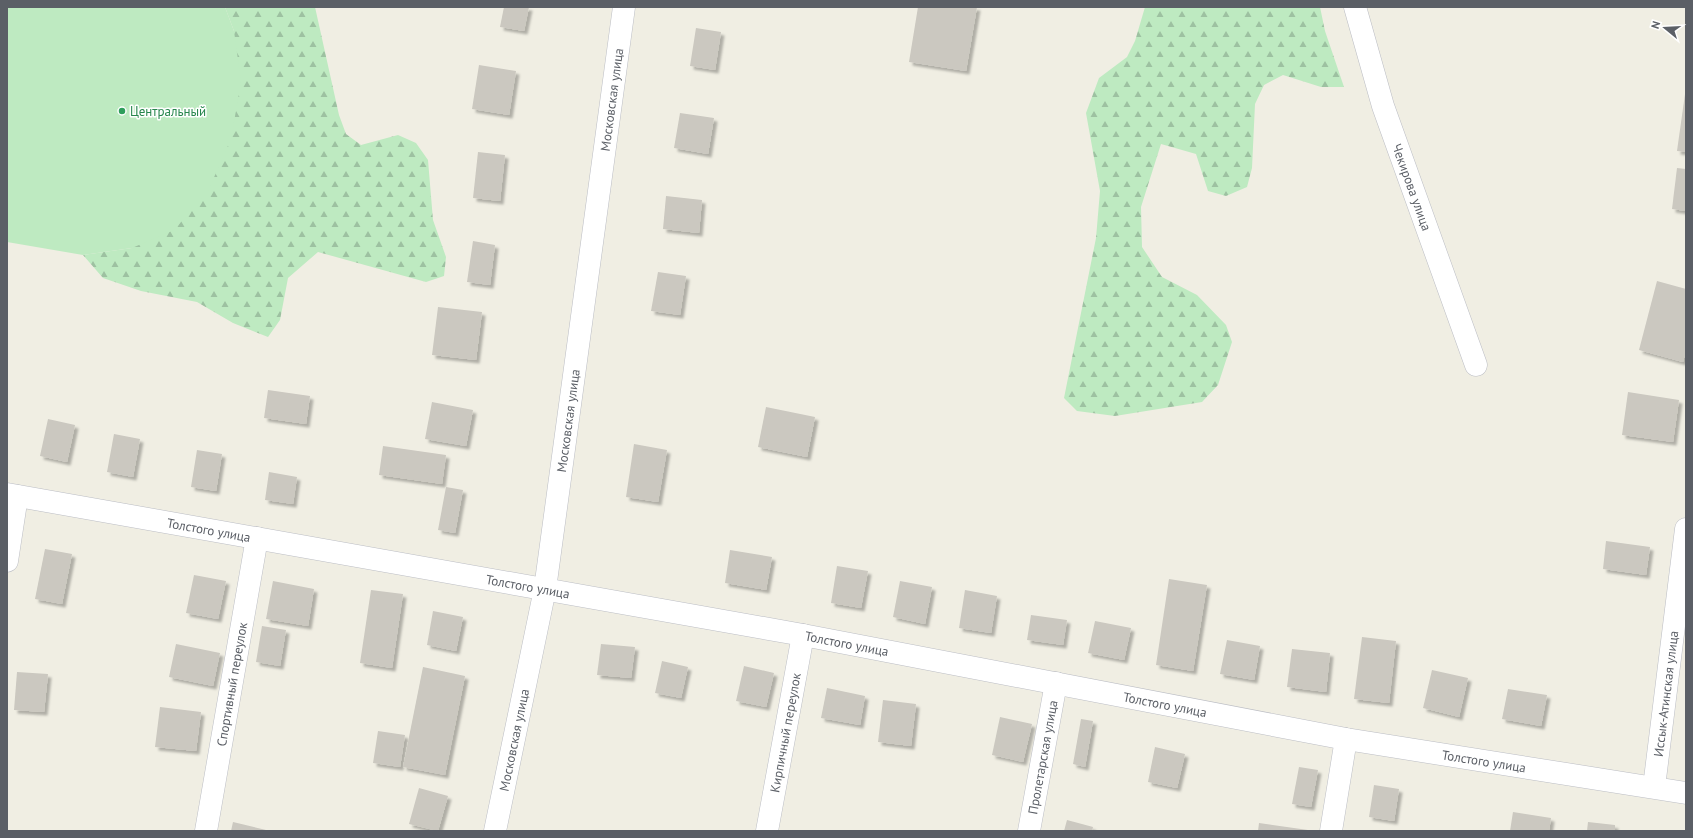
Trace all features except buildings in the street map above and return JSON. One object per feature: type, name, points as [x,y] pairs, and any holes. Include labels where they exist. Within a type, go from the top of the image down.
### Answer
[{"type":"street","name":"Московская улица","points":[[495,831],[545,589],[624,7]]},
{"type":"street","name":"Чекирова улица","points":[[1355,7],[1383,106],[1476,365]]},
{"type":"street","name":"Толстого улица","points":[[12,495],[803,635],[1346,739],[1686,793]]},
{"type":"street","points":[[7,561],[12,495]]},
{"type":"street","name":"Иссык-Атинская улица","points":[[1654,787],[1686,529]]},
{"type":"street","name":"Спортивный переулок","points":[[206,831],[257,538]]},
{"type":"street","name":"Кирпичный переулок","points":[[767,831],[803,635]]},
{"type":"street","name":"Пролетарская улица","points":[[1029,831],[1056,683]]},
{"type":"street","points":[[1331,831],[1346,739]]},
{"type":"green space","name":"Центральный","points":[[7,7],[225,7],[234,31],[241,82],[231,139],[208,191],[174,230],[132,248],[83,255],[7,242]]},
{"type":"green space","points":[[225,7],[315,7],[339,115],[346,134],[361,145],[398,135],[416,143],[428,160],[433,220],[446,257],[444,276],[426,282],[318,252],[288,278],[280,320],[268,337],[233,323],[197,302],[141,291],[103,278],[83,255],[132,248],[234,31]]},
{"type":"green space","points":[[1145,7],[1320,7],[1325,31],[1344,87],[1321,87],[1283,75],[1264,85],[1255,104],[1252,168],[1247,187],[1226,196],[1208,191],[1196,154],[1161,144],[1141,207],[1142,247],[1162,277],[1197,295],[1226,325],[1232,342],[1218,385],[1202,402],[1115,416],[1077,411],[1064,398],[1096,238],[1100,191],[1086,113],[1099,78],[1127,57],[1135,41]]},
{"type":"place","name":"Центральный","points":[[122,111]]}]
